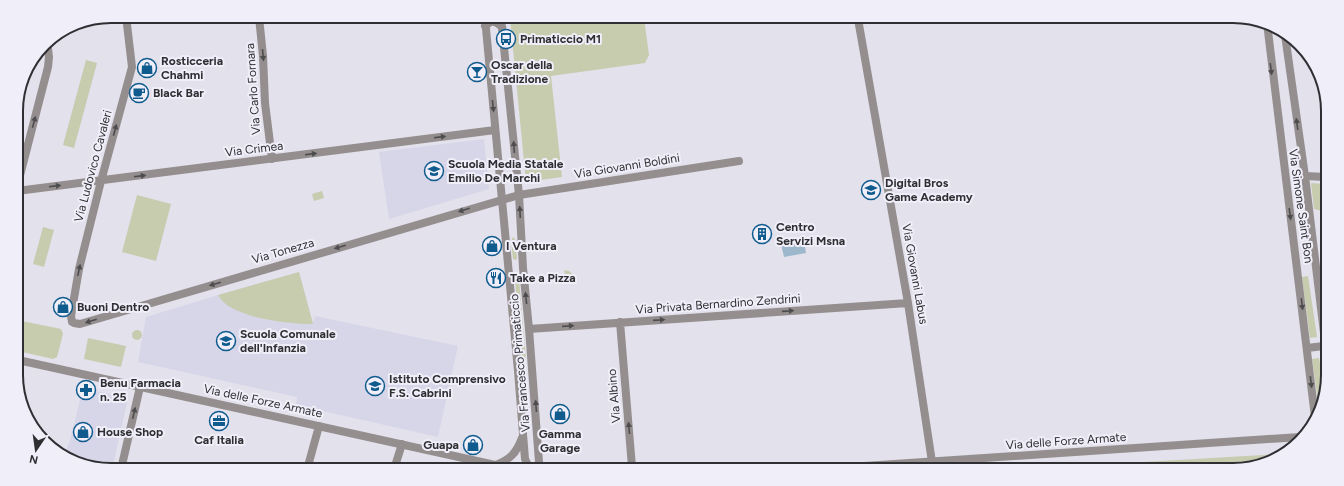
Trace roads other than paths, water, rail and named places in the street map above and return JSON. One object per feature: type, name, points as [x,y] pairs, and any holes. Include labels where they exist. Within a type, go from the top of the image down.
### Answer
[{"type":"street","name":"Via Ludovico Cavaleri","points":[[72,322],[71,316],[78,274],[101,181],[132,67],[127,23]]},
{"type":"street","name":"Via Carlo Fornara","points":[[260,23],[265,103],[272,159]]},
{"type":"street","name":"Via Francesco Primaticcio","points":[[485,23],[518,371],[522,436],[525,459],[527,463]]},
{"type":"street","points":[[498,23],[502,27]]},
{"type":"street","name":"Via Francesco Primaticcio","points":[[502,23],[515,167],[519,194],[539,463]]},
{"type":"street","name":"Via Giovanni Labus","points":[[859,23],[908,303],[932,462]]},
{"type":"street","name":"Via Simone Saint Bon","points":[[1270,31],[1284,175],[1314,408]]},
{"type":"street","name":"Via Simone Saint Bon","points":[[1286,41],[1321,309]]},
{"type":"street","points":[[23,164],[48,67],[48,50]]},
{"type":"street","name":"Via Crimea","points":[[23,190],[495,130]]},
{"type":"street","name":"Via Giovanni Boldini","points":[[502,199],[519,194],[740,161]]},
{"type":"street","points":[[499,169],[507,173],[511,172],[515,167]]},
{"type":"street","points":[[1304,176],[1321,177]]},
{"type":"street","name":"Via Tonezza","points":[[72,322],[80,324],[502,199]]},
{"type":"street","points":[[508,260],[515,265],[518,265],[523,261]]},
{"type":"street","points":[[509,276],[514,272],[521,273],[524,276]]},
{"type":"street","name":"Via Privata Bernardino Zendrini","points":[[529,329],[908,303]]},
{"type":"street","name":"Via Albino","points":[[620,322],[632,463]]},
{"type":"street","points":[[1307,348],[1321,346]]},
{"type":"street","name":"Via delle Forze Armate","points":[[23,361],[487,463]]},
{"type":"street","points":[[518,371],[526,376],[533,372]]},
{"type":"street","points":[[122,463],[140,387]]},
{"type":"street","points":[[309,463],[319,426]]},
{"type":"street","points":[[504,463],[518,448],[522,436]]},
{"type":"street","name":"Via delle Forze Armate","points":[[916,463],[1295,437]]},
{"type":"street","points":[[396,463],[402,444]]},
{"type":"place","name":"Primaticcio M1","points":[[506,39]]},
{"type":"place","name":"Rosticceria Chahmi","points":[[147,68]]},
{"type":"place","name":"Oscar della Tradizione","points":[[477,72]]},
{"type":"place","name":"Black Bar","points":[[139,93]]},
{"type":"place","name":"Scuola Media Statale Emilio De Marchi","points":[[434,171]]},
{"type":"place","name":"Digital Bros Game Academy","points":[[871,190]]},
{"type":"place","name":"Centro Servizi Msna","points":[[762,234]]},
{"type":"place","name":"I Ventura","points":[[492,246]]},
{"type":"place","name":"Take a Pizza","points":[[496,278]]},
{"type":"place","name":"Buoni Dentro","points":[[63,307]]},
{"type":"place","name":"Scuola Comunale dell'Infanzia","points":[[226,341]]},
{"type":"place","name":"Istituto Comprensivo F.S. Cabrini","points":[[375,386]]},
{"type":"place","name":"Benu Farmacia n. 25","points":[[86,390]]},
{"type":"place","name":"Gamma Garage","points":[[560,414]]},
{"type":"place","name":"Caf Italia","points":[[219,421]]},
{"type":"place","name":"House Shop","points":[[83,432]]},
{"type":"place","name":"Guapa","points":[[473,445]]}]
